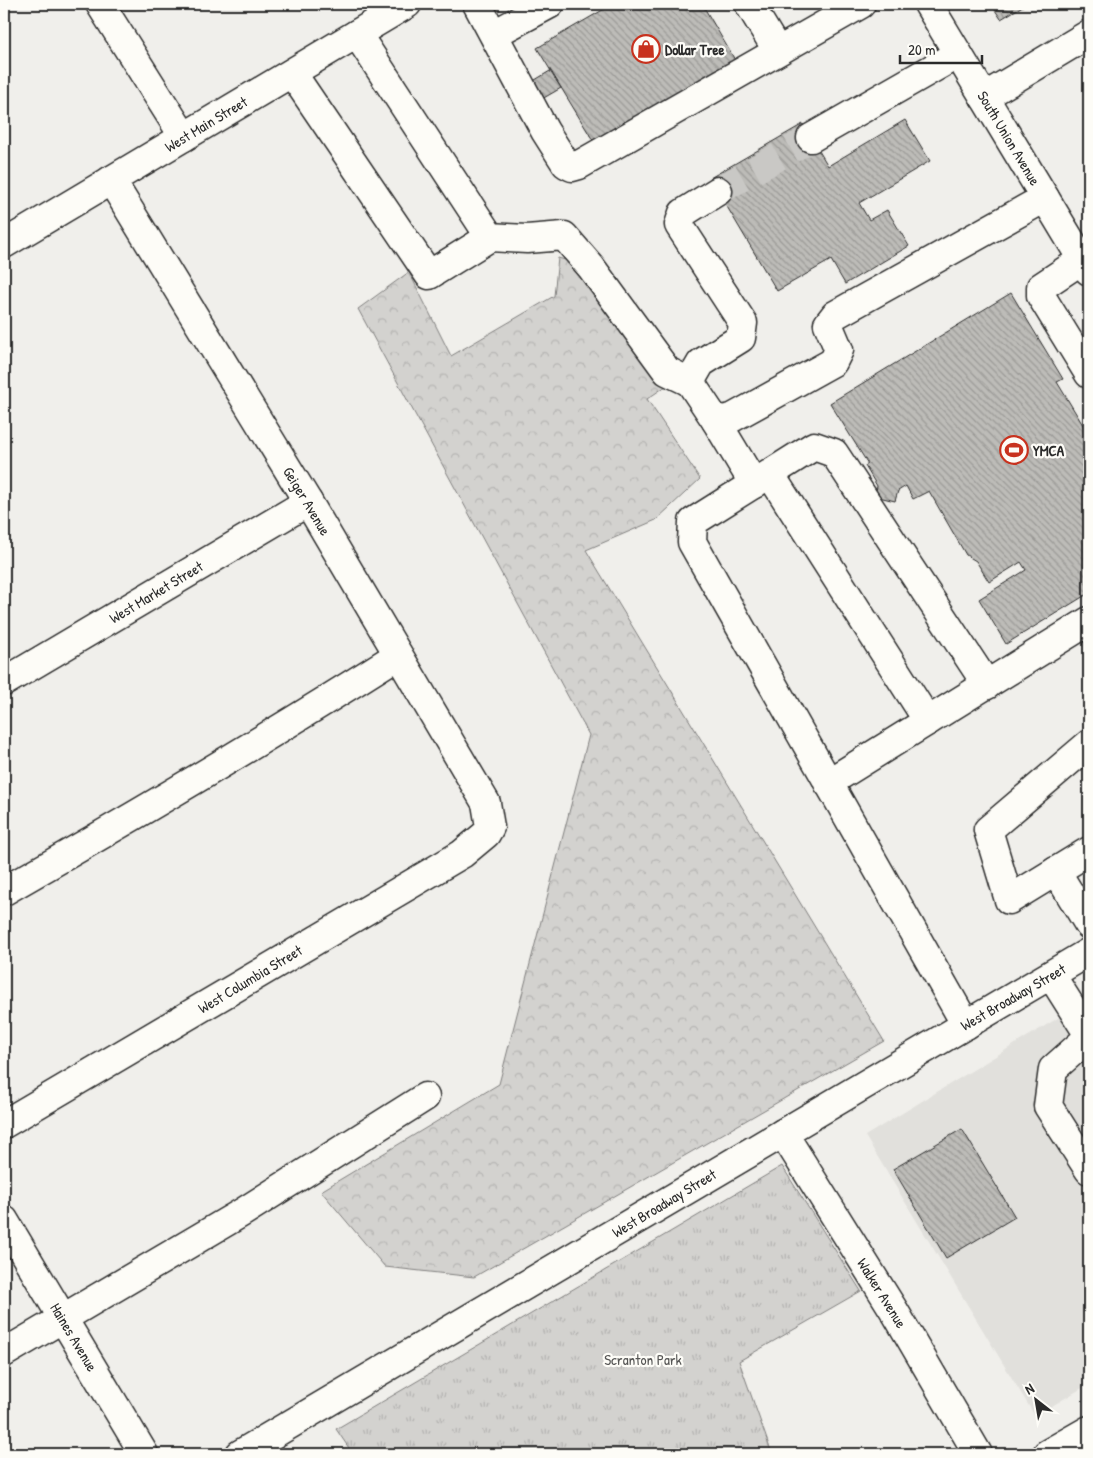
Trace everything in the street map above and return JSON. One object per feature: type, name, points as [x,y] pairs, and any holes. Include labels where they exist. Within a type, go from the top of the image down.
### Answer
[{"type":"street","points":[[100,4],[184,137]]},
{"type":"street","name":"West Main Street","points":[[4,244],[292,73],[367,20],[407,4]]},
{"type":"street","points":[[477,4],[545,131],[566,164],[572,167],[579,165],[777,50],[861,4]]},
{"type":"street","points":[[494,34],[550,4]]},
{"type":"street","points":[[749,4],[777,50]]},
{"type":"street","name":"South Union Avenue","points":[[928,4],[1045,198],[1087,262]]},
{"type":"street","points":[[367,20],[490,237]]},
{"type":"street","points":[[984,97],[1089,34]]},
{"type":"street","points":[[811,138],[958,54]]},
{"type":"street","points":[[292,73],[429,275],[490,237],[527,239],[564,236],[591,267],[668,371],[690,382],[716,421],[762,479],[928,721]]},
{"type":"street","name":"Geiger Avenue","points":[[111,180],[308,502],[486,803],[490,827]]},
{"type":"street","points":[[690,382],[701,364],[741,338],[743,323],[679,225],[683,213],[718,191]]},
{"type":"street","points":[[716,421],[732,418],[833,362],[839,350],[828,324],[834,315],[1045,198]]},
{"type":"street","points":[[1087,262],[1041,287],[1040,296],[1089,374]]},
{"type":"street","points":[[966,1025],[692,542],[694,522],[814,446],[834,453],[987,685]]},
{"type":"street","name":"West Market Street","points":[[4,682],[308,502]]},
{"type":"street","points":[[828,783],[1089,621]]},
{"type":"street","points":[[4,891],[221,764],[398,655]]},
{"type":"street","points":[[1089,744],[988,830],[1009,900],[1089,851]]},
{"type":"street","name":"West Columbia Street","points":[[4,1124],[462,854],[486,834],[490,827]]},
{"type":"street","points":[[1056,871],[1089,925]]},
{"type":"street","name":"West Broadway Street","points":[[240,1454],[1089,952]]},
{"type":"street","points":[[1051,975],[1089,1036],[1052,1069],[1048,1106],[1089,1170]]},
{"type":"street","points":[[4,1353],[243,1212],[425,1097]]},
{"type":"street","name":"Walker Avenue","points":[[783,1133],[895,1312],[978,1454]]},
{"type":"street","name":"Haines Avenue","points":[[4,1220],[144,1454]]},
{"type":"street","points":[[1047,1454],[1089,1430]]},
{"type":"shaded area","points":[[1089,999],[1089,1384],[1035,1416],[865,1136]]},
{"type":"green space","points":[[558,258],[591,267],[672,382],[647,399],[700,479],[656,520],[586,550],[884,1041],[474,1277],[385,1267],[321,1191],[499,1084],[589,735],[358,309],[409,272],[451,356],[554,296]]},
{"type":"green space","name":"Scranton Park","points":[[782,1166],[861,1291],[739,1361],[772,1454],[353,1454],[336,1429]]},
{"type":"building","points":[[613,4],[702,4],[735,60],[594,142],[537,48]]},
{"type":"building","points":[[991,4],[1026,4],[1001,19]]},
{"type":"building","points":[[550,71],[561,88],[535,103],[525,86]]},
{"type":"building","points":[[905,120],[930,161],[859,203],[869,220],[887,210],[909,246],[845,284],[831,260],[777,291],[710,178],[803,124],[828,166]]},
{"type":"building","points":[[1011,293],[1063,379],[1057,382],[1089,435],[1089,593],[1006,644],[979,599],[1026,570],[1021,562],[989,582],[976,561],[966,555],[929,491],[913,499],[906,486],[898,491],[895,501],[875,496],[877,486],[865,466],[868,464],[830,403]]},
{"type":"building","points":[[962,1129],[1015,1217],[946,1258],[893,1169]]},
{"type":"tunnel","points":[[718,191],[811,138]]},
{"type":"place","name":"Dollar Tree","points":[[646,49]]},
{"type":"place","name":"YMCA","points":[[1014,450]]}]
